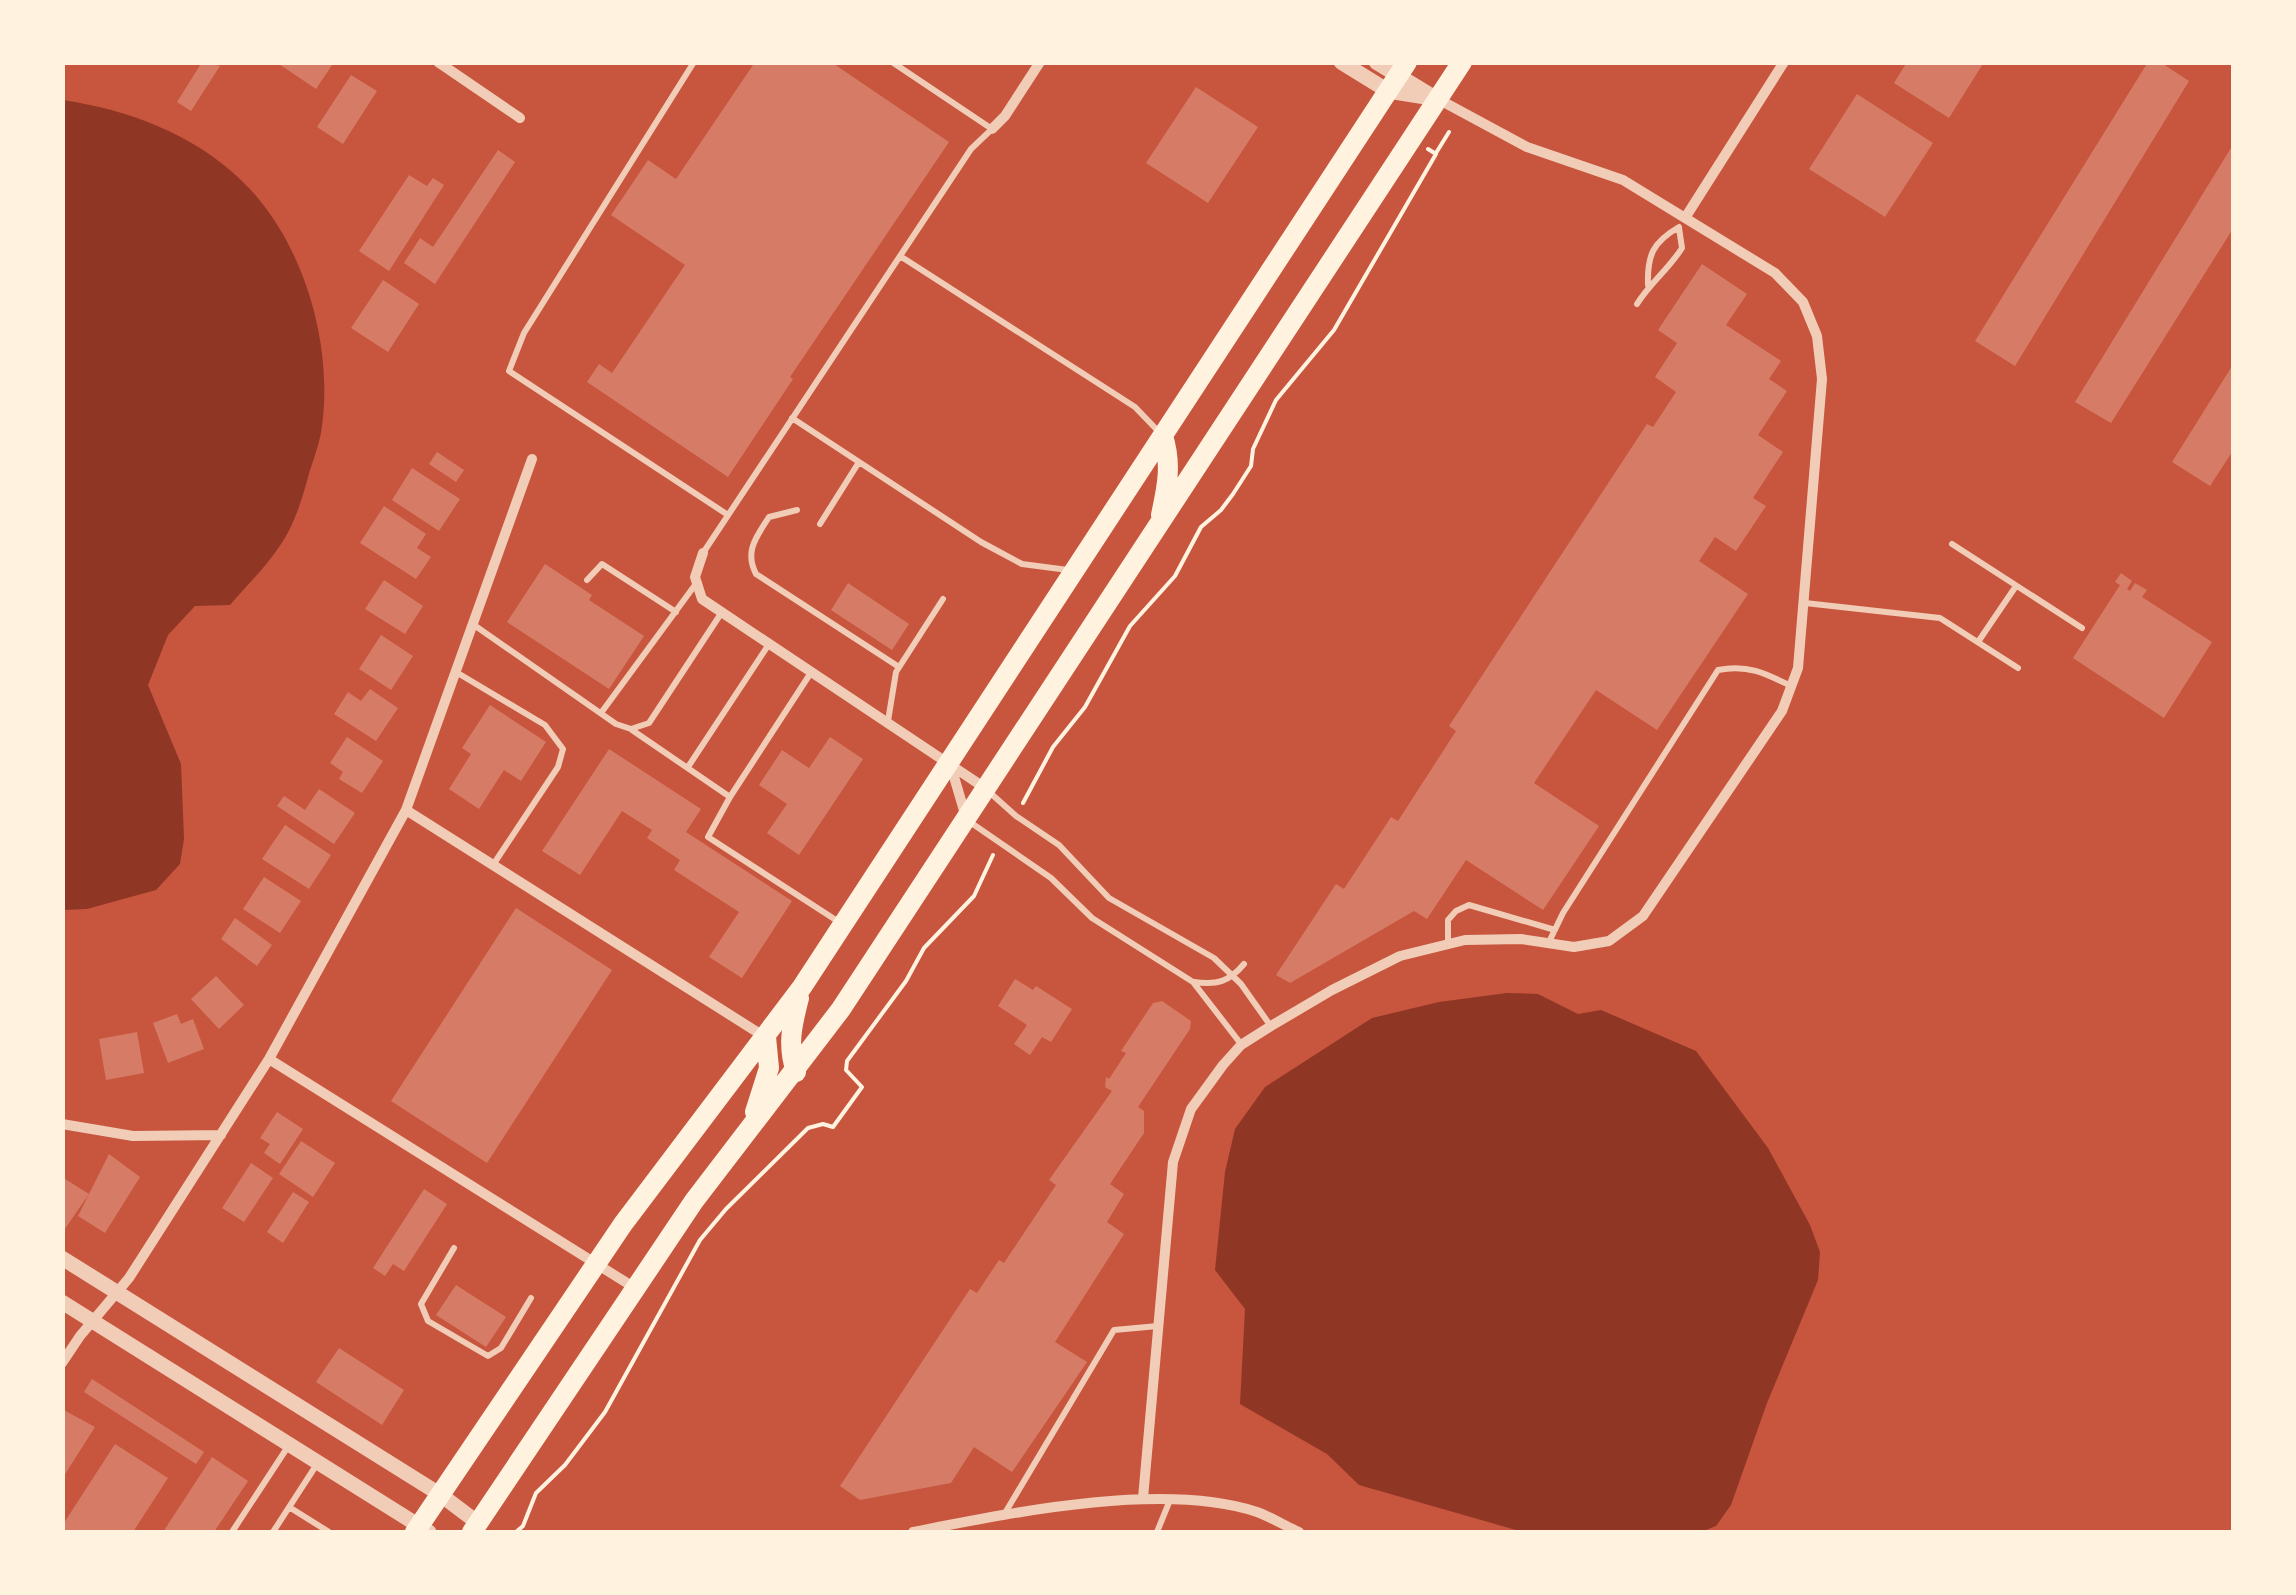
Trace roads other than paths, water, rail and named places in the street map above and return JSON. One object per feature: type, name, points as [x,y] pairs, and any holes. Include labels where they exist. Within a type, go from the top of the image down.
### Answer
[{"type":"highway","points":[[481,1529],[636,1288],[746,1133],[842,1009],[1462,62]]},
{"type":"highway","points":[[422,1530],[440,1495],[596,1264],[802,987],[1398,77]]},
{"type":"highway","points":[[1158,527],[1169,475],[1163,436]]},
{"type":"highway","points":[[796,1072],[789,1036],[802,987]]},
{"type":"highway","points":[[746,1133],[769,1068],[766,1037]]},
{"type":"street","points":[[438,62],[520,118]]},
{"type":"street","points":[[992,128],[1006,116],[1040,62]]},
{"type":"street","points":[[1341,62],[1398,77]]},
{"type":"street","points":[[1143,1498],[1173,1162],[1191,1108],[1242,1045],[1332,990],[1400,956],[1465,940],[1521,939],[1574,947],[1609,941],[1643,916],[1782,711],[1798,668],[1822,379],[1817,336],[1803,302],[1774,273],[1623,180],[1527,147],[1376,62]]},
{"type":"street","points":[[1685,218],[1784,62]]},
{"type":"street","points":[[62,1363],[117,1292],[270,1059],[406,810],[532,460]]},
{"type":"street","points":[[703,553],[696,585],[702,599],[987,790]]},
{"type":"street","points":[[950,762],[967,820]]},
{"type":"street","points":[[406,810],[766,1037]]},
{"type":"street","points":[[270,1059],[636,1288]]},
{"type":"street","points":[[62,1124],[133,1136],[221,1135]]},
{"type":"street","points":[[62,1258],[440,1495],[481,1529]]},
{"type":"street","points":[[62,1302],[422,1530]]},
{"type":"street","points":[[913,1532],[1143,1498],[1210,1502],[1259,1512],[1298,1532]]},
{"type":"lane","points":[[694,62],[524,333],[510,371],[728,514]]},
{"type":"lane","points":[[703,553],[971,148],[992,128],[892,62]]},
{"type":"lane","points":[[1648,286],[1647,261],[1664,236],[1678,228],[1685,218]]},
{"type":"lane","points":[[1637,304],[1648,286],[1666,273],[1682,248],[1678,228]]},
{"type":"lane","points":[[900,256],[1135,407],[1163,436]]},
{"type":"lane","points":[[792,418],[981,542],[1022,564],[1075,571]]},
{"type":"lane","points":[[820,524],[860,462]]},
{"type":"lane","points":[[797,510],[769,517],[751,546],[750,562],[756,574],[899,667]]},
{"type":"lane","points":[[1952,544],[2082,628]]},
{"type":"lane","points":[[587,580],[602,564],[676,612]]},
{"type":"lane","points":[[601,714],[696,585]]},
{"type":"lane","points":[[1978,642],[2016,586]]},
{"type":"lane","points":[[888,721],[899,667],[943,600]]},
{"type":"lane","points":[[1803,603],[1940,618],[2018,668]]},
{"type":"lane","points":[[630,729],[649,722],[722,612]]},
{"type":"lane","points":[[472,624],[730,798]]},
{"type":"lane","points":[[688,768],[769,643]]},
{"type":"lane","points":[[1548,943],[1718,670],[1755,668],[1791,686]]},
{"type":"lane","points":[[812,671],[708,837],[843,924]]},
{"type":"lane","points":[[456,672],[545,725],[562,748],[558,767],[493,865]]},
{"type":"lane","points":[[987,790],[1016,816],[1059,845],[1108,898],[1214,958],[1234,977],[1271,1026]]},
{"type":"lane","points":[[967,820],[1051,878],[1092,918],[1193,982],[1242,1045]]},
{"type":"lane","points":[[1448,945],[1448,920],[1469,905],[1555,930]]},
{"type":"lane","points":[[1193,982],[1215,984],[1234,977],[1244,964]]},
{"type":"lane","points":[[454,1248],[421,1304],[428,1322],[488,1356],[502,1348],[532,1298]]},
{"type":"lane","points":[[1003,1516],[1114,1330],[1159,1326]]},
{"type":"lane","points":[[232,1532],[289,1444]]},
{"type":"lane","points":[[274,1532],[318,1463]]},
{"type":"lane","points":[[1158,1532],[1170,1500]]},
{"type":"lane","points":[[290,1508],[329,1532]]}]
